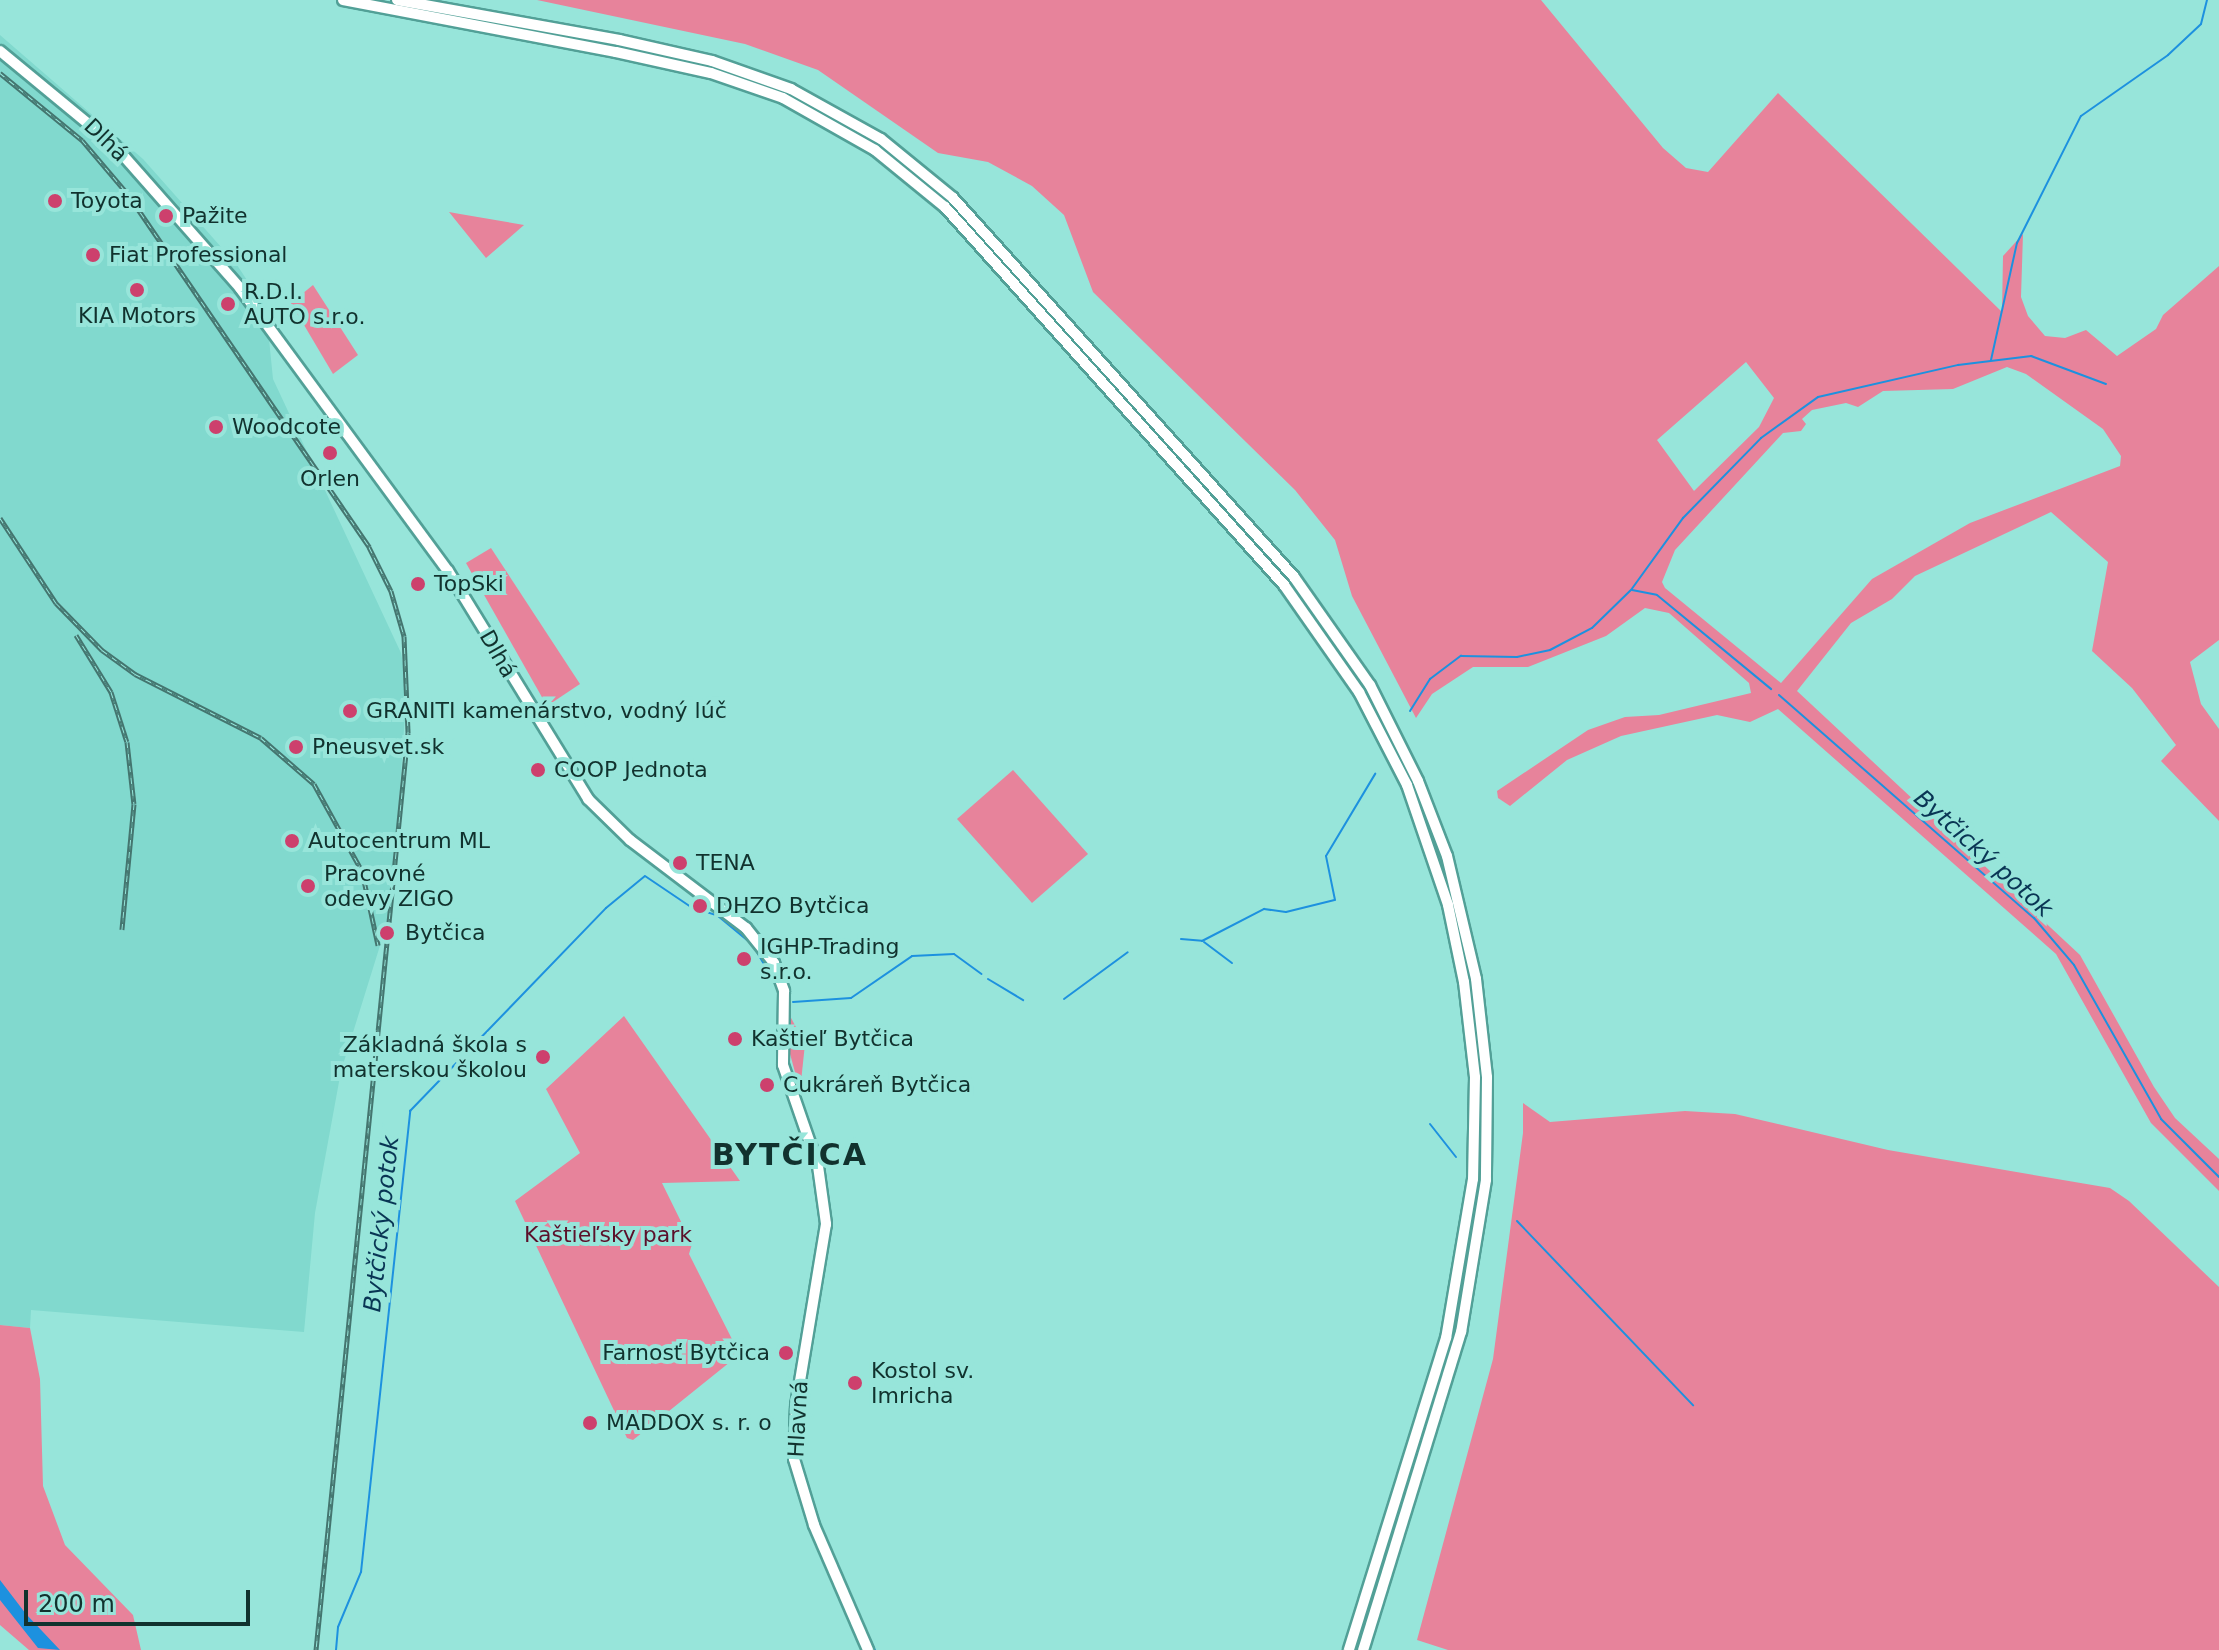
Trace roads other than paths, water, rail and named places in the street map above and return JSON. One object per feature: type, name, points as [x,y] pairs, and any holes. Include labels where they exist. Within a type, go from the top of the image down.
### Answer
[{"type":"main road","points":[[343,0],[711,73],[783,98],[875,150],[934,196],[1284,585],[1359,692],[1407,785],[1448,905],[1464,982],[1475,1077],[1473,1179],[1446,1338],[1349,1650]]},
{"type":"main road","points":[[397,0],[619,40],[712,61],[791,89],[881,139],[953,198],[1294,577],[1370,685],[1413,770],[1447,856],[1476,979],[1487,1077],[1486,1180],[1461,1332],[1363,1650]]},
{"type":"main road","points":[[415,0],[429,4]]},
{"type":"main road","name":"Dlhá","points":[[0,51],[114,145],[240,288],[448,571],[588,799],[630,840],[726,911],[763,946],[783,982],[783,1065],[818,1166],[826,1224]]},
{"type":"main road","name":"Hlavná","points":[[826,1224],[793,1450],[810,1515],[868,1650]]},
{"type":"waterway","name":"Bytčický potok","points":[[1991,360],[2017,243],[2081,116],[2168,55],[2201,24],[2207,0]]},
{"type":"waterway","name":"Bytčický potok","points":[[1410,711],[1430,679],[1461,656],[1517,657],[1550,650],[1592,628],[1631,590],[1683,518],[1761,438],[1818,397],[1958,365],[2031,356],[2106,384]]},
{"type":"waterway","name":"Bytčický potok","points":[[1632,590],[1657,595],[1771,689]]},
{"type":"waterway","name":"Bytčický potok","points":[[1779,695],[2034,918],[2074,965],[2161,1119],[2219,1177]]},
{"type":"waterway","name":"Bytčický potok","points":[[1181,939],[1202,941],[1264,909],[1286,912],[1335,900],[1326,856],[1375,774]]},
{"type":"waterway","name":"Bytčický potok","points":[[336,1650],[338,1627],[361,1572],[410,1111],[606,908],[645,876],[691,907],[718,916],[753,945],[776,985]]},
{"type":"waterway","points":[[1204,942],[1232,963]]},
{"type":"waterway","name":"Bytčický potok","points":[[1064,999],[1128,952]]},
{"type":"waterway","name":"Bytčický potok","points":[[793,1002],[851,998],[912,956],[954,954],[982,974]]},
{"type":"waterway","name":"Bytčický potok","points":[[988,979],[1023,1000]]},
{"type":"waterway","points":[[1430,1124],[1456,1157]]},
{"type":"waterway","points":[[1517,1221],[1693,1405]]},
{"type":"waterway","points":[[853,1603],[875,1650]]},
{"type":"railway","points":[[0,73],[82,140],[127,193],[369,547],[391,591],[404,636],[408,733],[316,1650]]},
{"type":"railway","points":[[0,518],[56,603],[102,650],[135,674],[261,738],[314,784],[362,871],[378,945]]},
{"type":"railway","points":[[76,635],[111,692],[127,742],[134,804],[122,929]]},
{"type":"place","name":"Toyota","points":[[55,201]]},
{"type":"place","name":"Pažite","points":[[166,216]]},
{"type":"place","name":"Fiat Professional","points":[[93,255]]},
{"type":"place","name":"KIA Motors","points":[[137,290]]},
{"type":"place","name":"R.D.I. AUTO s.r.o.","points":[[228,304]]},
{"type":"place","name":"Woodcote","points":[[216,427]]},
{"type":"place","name":"Orlen","points":[[330,453]]},
{"type":"place","name":"TopSki","points":[[418,584]]},
{"type":"place","name":"GRANITI kamenárstvo, vodný lúč","points":[[350,711]]},
{"type":"place","name":"Pneusvet.sk","points":[[296,747]]},
{"type":"place","name":"COOP Jednota","points":[[538,770]]},
{"type":"place","name":"Autocentrum ML","points":[[292,841]]},
{"type":"place","name":"TENA","points":[[680,863]]},
{"type":"place","name":"Pracovné odevy ZIGO","points":[[308,886]]},
{"type":"place","name":"DHZO Bytčica","points":[[700,906]]},
{"type":"place","name":"Bytčica","points":[[387,933]]},
{"type":"place","name":"IGHP-Trading s.r.o.","points":[[744,959]]},
{"type":"place","name":"Kaštieľ Bytčica","points":[[735,1039]]},
{"type":"place","name":"Základná škola s materskou školou","points":[[543,1057]]},
{"type":"place","name":"Cukráreň Bytčica","points":[[767,1085]]},
{"type":"place","name":"Farnosť Bytčica","points":[[786,1353]]},
{"type":"place","name":"Kostol sv. Imricha","points":[[855,1383]]},
{"type":"place","name":"MADDOX s. r. o","points":[[590,1423]]},
{"type":"district","name":"BYTČICA","points":[[790,1155]]},
{"type":"park label","name":"Kaštieľsky park","points":[[608,1235]]}]
